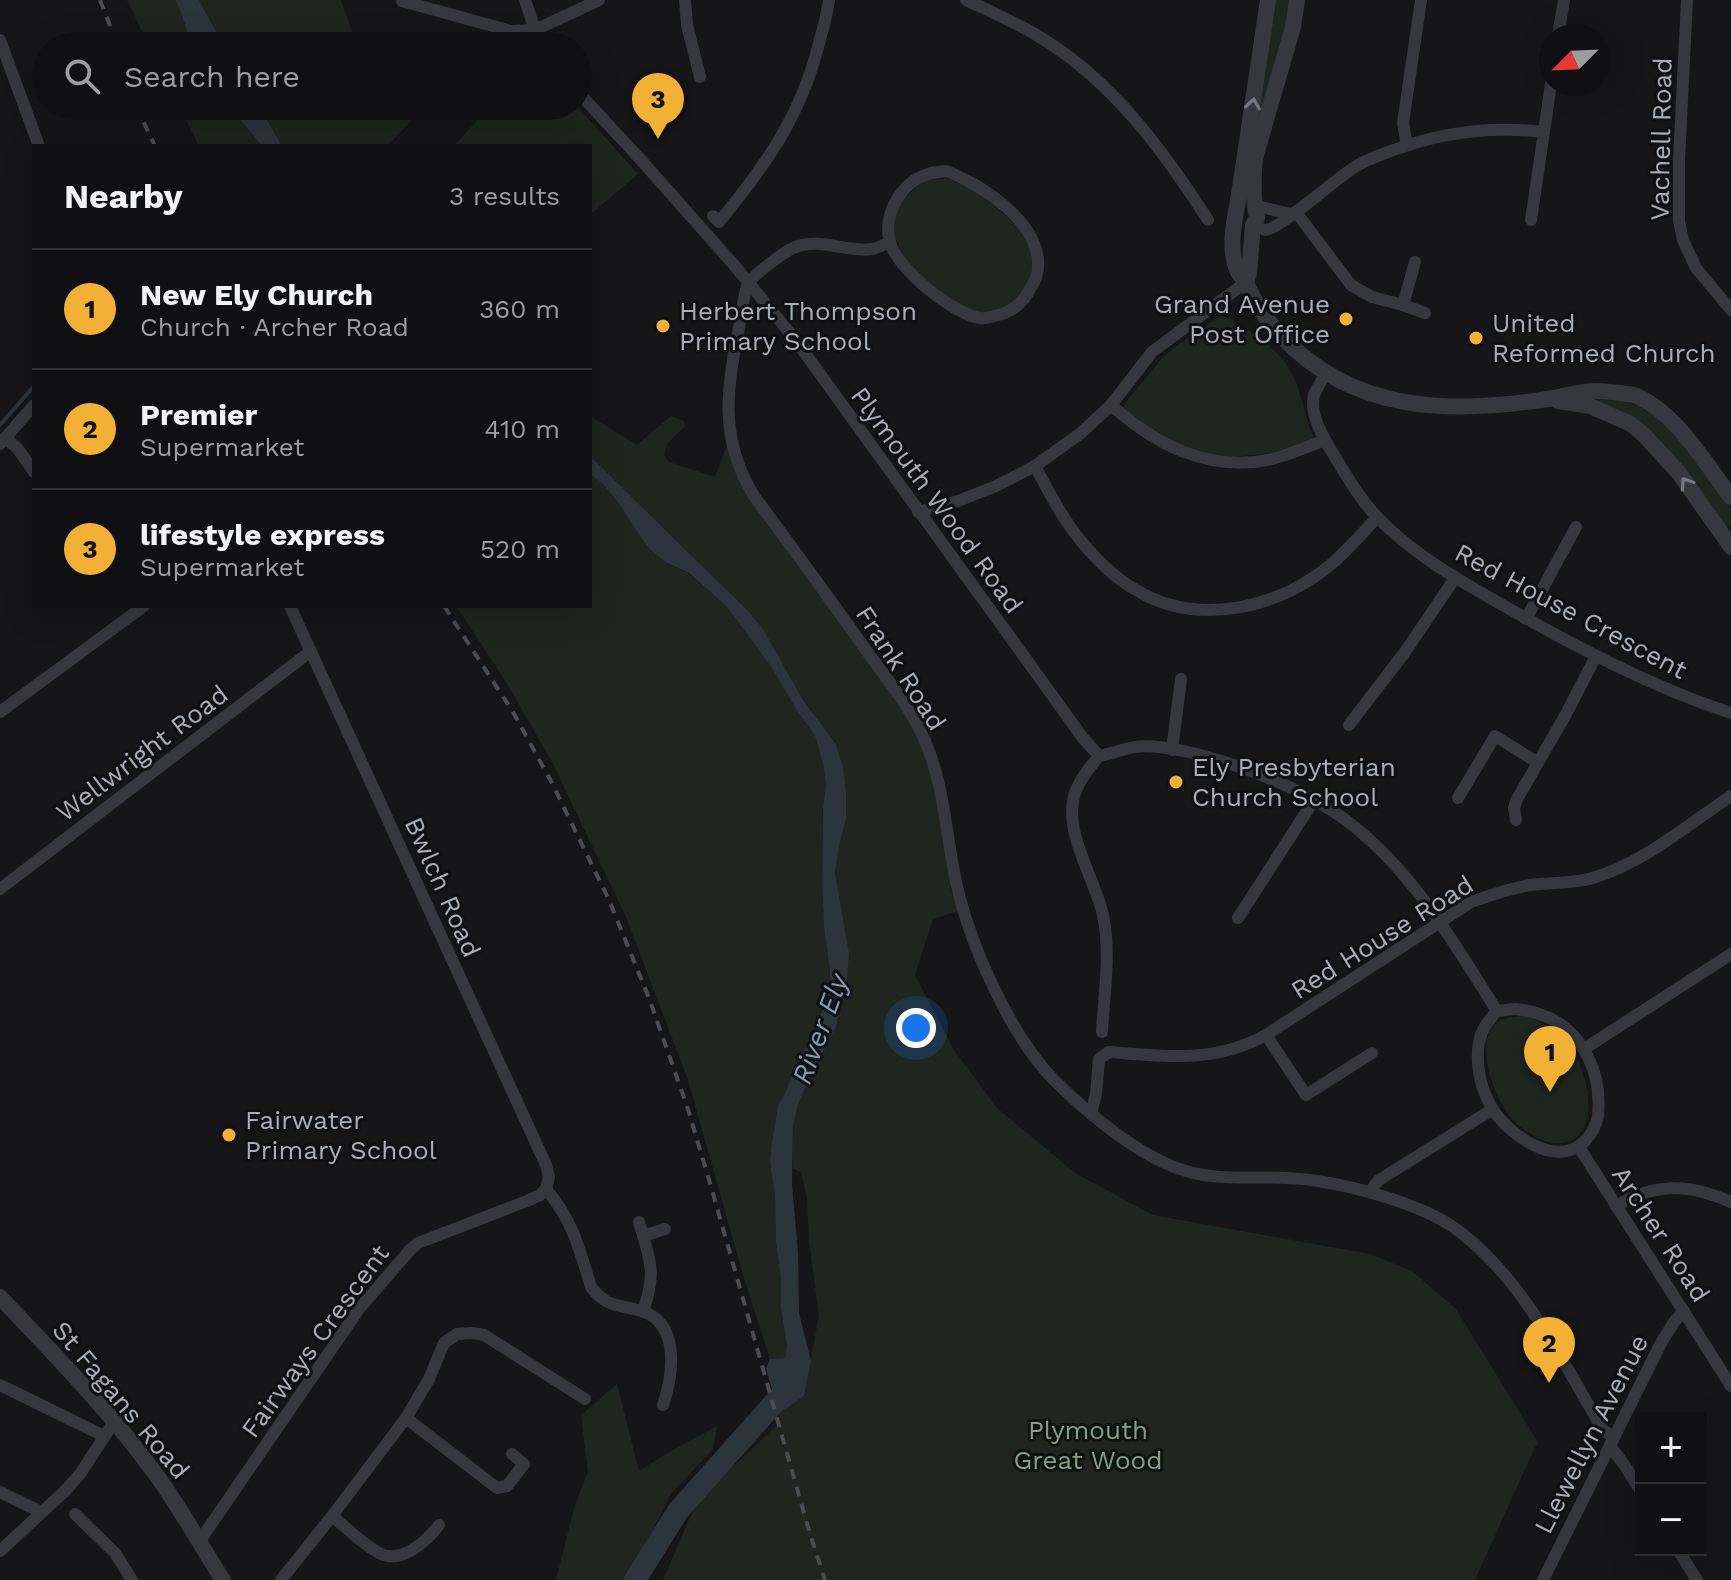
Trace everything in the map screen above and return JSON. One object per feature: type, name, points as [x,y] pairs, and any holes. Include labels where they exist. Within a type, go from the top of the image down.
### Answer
[{"type":"street","points":[[525,0],[535,30]]},
{"type":"street","points":[[402,1],[511,31],[535,30],[599,0]]},
{"type":"street","points":[[685,0],[687,25],[700,77]]},
{"type":"street","points":[[713,216],[719,222],[752,181],[796,111],[817,52],[829,0]]},
{"type":"street","points":[[966,0],[1040,37],[1089,74],[1150,136],[1208,220]]},
{"type":"street","points":[[1268,0],[1233,238],[1239,274],[1278,332],[1299,354],[1325,374],[1359,390],[1396,400],[1445,406],[1489,406],[1593,391],[1635,395],[1666,415],[1731,497]]},
{"type":"street","points":[[918,512],[958,501],[1035,466],[1081,433],[1111,405],[1152,352],[1246,282],[1254,217],[1255,158],[1293,27],[1297,0]]},
{"type":"street","points":[[1407,145],[1403,123],[1421,0]]},
{"type":"street","points":[[1560,24],[1564,0]]},
{"type":"street","name":"Vachell Road","points":[[1687,0],[1679,221],[1683,240],[1696,268],[1731,310]]},
{"type":"street","points":[[0,40],[38,144]]},
{"type":"street","points":[[1531,220],[1549,96]]},
{"type":"street","name":"Plymouth Wood Road","points":[[592,107],[794,338],[1099,756]]},
{"type":"street","points":[[1254,217],[1265,230],[1269,230],[1352,168],[1407,145],[1438,136],[1476,131],[1520,129],[1544,132]]},
{"type":"street","points":[[946,171],[966,178],[1011,213],[1029,234],[1036,249],[1038,266],[1027,296],[1009,312],[983,319],[947,304],[921,283],[890,242],[890,215],[905,187],[927,174],[946,171]]},
{"type":"street","points":[[1236,216],[1238,225],[1246,228],[1261,207],[1294,213],[1351,285],[1372,297],[1425,313]]},
{"type":"street","points":[[748,283],[789,250],[801,245],[815,243],[869,249],[890,242]]},
{"type":"street","points":[[1403,305],[1415,262]]},
{"type":"street","name":"Frank Road","points":[[748,283],[733,356],[728,407],[730,437],[745,481],[913,716],[930,752],[937,776],[962,905],[1006,1013],[1021,1038],[1050,1075],[1091,1114],[1170,1166],[1220,1176],[1326,1182],[1372,1193],[1439,1219],[1458,1230],[1476,1245],[1523,1299],[1636,1484]]},
{"type":"street","name":"Red House Crescent","points":[[1325,374],[1315,392],[1313,407],[1325,440],[1351,484],[1377,517],[1423,557],[1526,619],[1596,656],[1676,693],[1731,713]]},
{"type":"street","points":[[1549,399],[1590,406],[1631,424],[1679,473],[1730,542]]},
{"type":"street","points":[[1111,405],[1156,439],[1188,454],[1214,461],[1269,459],[1325,440]]},
{"type":"street","points":[[32,407],[3,441],[18,449],[32,469]]},
{"type":"street","points":[[1035,466],[1071,528],[1122,581],[1159,601],[1192,609],[1257,604],[1297,587],[1334,562],[1377,517]]},
{"type":"street","points":[[1526,619],[1576,527]]},
{"type":"street","points":[[1349,725],[1405,652],[1455,578]]},
{"type":"street","points":[[0,712],[137,608]]},
{"type":"street","name":"Bwlch Road","points":[[291,608],[546,1165],[549,1177],[546,1189]]},
{"type":"street","name":"Wellwright Road","points":[[0,889],[311,651]]},
{"type":"street","points":[[1516,820],[1514,808],[1596,656]]},
{"type":"street","points":[[1172,750],[1181,679]]},
{"type":"street","points":[[1458,798],[1495,736],[1537,762]]},
{"type":"street","points":[[1102,1032],[1107,949],[1103,916],[1073,829],[1072,812],[1078,786],[1099,756],[1136,747],[1211,757],[1252,771],[1314,800],[1351,824],[1409,882],[1441,923],[1497,1011]]},
{"type":"street","name":"Red House Road","points":[[1091,1114],[1099,1059],[1104,1054],[1200,1056],[1240,1048],[1266,1035],[1471,902],[1529,885],[1590,879],[1617,869],[1642,856],[1731,796]]},
{"type":"street","points":[[1238,918],[1314,800]]},
{"type":"street","points":[[1584,1049],[1731,954]]},
{"type":"street","points":[[1497,1011],[1533,1011],[1554,1019],[1584,1049],[1597,1081],[1599,1107],[1597,1125],[1579,1147],[1562,1152],[1536,1147],[1510,1129],[1493,1109],[1479,1070],[1478,1055],[1483,1031],[1497,1011]]},
{"type":"street","points":[[1266,1035],[1306,1095],[1372,1053]]},
{"type":"street","points":[[1372,1193],[1379,1180],[1493,1109]]},
{"type":"street","name":"Archer Road","points":[[1579,1147],[1731,1386]]},
{"type":"street","points":[[1616,1206],[1642,1193],[1674,1188],[1694,1189],[1731,1202]]},
{"type":"street","points":[[546,1189],[559,1204],[574,1232],[594,1291],[604,1301],[643,1311],[664,1328],[669,1341],[671,1371],[663,1405]]},
{"type":"street","name":"Fairways Crescent","points":[[199,1542],[359,1309],[410,1250],[418,1243],[527,1201],[546,1189]]},
{"type":"street","points":[[639,1222],[652,1277],[643,1311]]},
{"type":"street","points":[[643,1236],[665,1229]]},
{"type":"street","name":"St Fagans Road","points":[[0,1297],[109,1429],[159,1478],[223,1580]]},
{"type":"street","name":"Llewellyn Avenue","points":[[1543,1580],[1661,1343],[1684,1311]]},
{"type":"street","points":[[281,1580],[406,1418],[429,1379],[444,1343],[457,1334],[484,1335],[585,1399]]},
{"type":"street","points":[[0,1385],[109,1429],[65,1491],[0,1551]]},
{"type":"street","points":[[406,1418],[497,1488],[507,1486],[524,1464],[512,1454]]},
{"type":"street","points":[[0,1492],[41,1512]]},
{"type":"street","points":[[75,1514],[115,1553],[132,1580]]},
{"type":"street","points":[[332,1516],[380,1555],[391,1557],[420,1545],[439,1525]]},
{"type":"street","points":[[1682,1556],[1697,1580]]},
{"type":"green space","points":[[127,0],[175,0],[187,32],[142,32]]},
{"type":"green space","points":[[199,0],[341,0],[352,32],[216,32]]},
{"type":"green space","points":[[1273,0],[1292,0],[1253,146]]},
{"type":"green space","points":[[186,120],[241,120],[260,144],[198,144]]},
{"type":"green space","points":[[267,120],[411,121],[389,144],[281,144]]},
{"type":"green space","points":[[477,120],[590,120],[638,174],[592,213],[592,144],[456,144]]},
{"type":"green space","points":[[948,179],[972,189],[1007,217],[1025,237],[1032,251],[1031,273],[1026,287],[1008,307],[981,313],[952,304],[932,289],[911,266],[896,240],[894,216],[903,200],[926,180]]},
{"type":"green space","points":[[1220,316],[1246,328],[1285,362],[1297,385],[1314,439],[1261,454],[1211,454],[1168,440],[1123,409],[1163,357]]},
{"type":"green space","points":[[1584,399],[1622,401],[1640,406],[1666,423],[1731,508],[1731,526],[1726,527],[1675,460]]},
{"type":"green space","name":"Plymouth Great Wood","points":[[671,416],[684,421],[685,426],[667,444],[664,455],[669,462],[715,477],[730,437],[737,461],[922,735],[956,884],[950,887],[958,911],[933,919],[915,975],[954,1050],[997,1108],[1075,1173],[1153,1215],[1370,1254],[1412,1271],[1456,1309],[1539,1444],[1475,1580],[663,1580],[697,1501],[780,1422],[778,1412],[804,1396],[819,1315],[809,1242],[807,1199],[801,1172],[793,1169],[793,1127],[807,1083],[836,1027],[847,978],[835,873],[846,820],[836,744],[803,700],[747,610],[592,458],[592,417],[637,445]]},
{"type":"green space","points":[[592,476],[603,484],[642,539],[665,562],[688,573],[727,607],[772,668],[815,736],[826,786],[822,882],[830,989],[813,1036],[794,1068],[778,1105],[771,1148],[781,1309],[787,1346],[785,1358],[770,1359],[688,1080],[626,917],[552,762],[506,682],[457,608],[592,608]]},
{"type":"green space","points":[[1528,1016],[1564,1038],[1580,1065],[1586,1083],[1587,1119],[1581,1132],[1570,1141],[1552,1143],[1527,1132],[1508,1113],[1494,1087],[1487,1057],[1490,1031],[1501,1020]]},
{"type":"green space","points":[[617,1384],[639,1471],[717,1426],[713,1449],[670,1495],[631,1580],[556,1580],[575,1505],[588,1472],[581,1415]]},
{"type":"water","points":[[175,0],[199,0],[216,32],[187,32]]},
{"type":"water","points":[[241,120],[267,120],[281,144],[260,144]]},
{"type":"water","points":[[592,458],[747,610],[763,629],[803,700],[836,744],[843,768],[846,820],[835,873],[849,954],[847,978],[836,1027],[807,1083],[793,1127],[792,1184],[799,1313],[811,1361],[804,1396],[778,1412],[766,1368],[770,1359],[785,1358],[787,1346],[781,1309],[775,1196],[770,1162],[778,1105],[794,1068],[813,1036],[830,989],[822,882],[826,786],[823,764],[815,736],[772,668],[727,607],[689,573],[665,562],[651,550],[603,484],[592,476]]},
{"type":"waterway","points":[[0,425],[32,388]]},
{"type":"waterway","name":"River Ely","points":[[635,1580],[678,1511],[793,1382]]},
{"type":"railway","points":[[100,0],[113,32]]},
{"type":"railway","points":[[143,120],[154,144]]},
{"type":"railway","points":[[445,608],[513,712],[552,783],[609,900],[649,998],[687,1106],[825,1580]]},
{"type":"place","name":"lifestyle express","points":[[658,139]]},
{"type":"place","name":"Grand Avenue Post Office","points":[[1346,319]]},
{"type":"place","name":"Herbert Thompson Primary School","points":[[663,326]]},
{"type":"place","name":"United Reformed Church","points":[[1476,338]]},
{"type":"place","name":"Ely Presbyterian Church School","points":[[1176,782]]},
{"type":"place","name":"New Ely Church","points":[[1550,1092]]},
{"type":"place","name":"Fairwater Primary School","points":[[229,1135]]},
{"type":"place","name":"Premier","points":[[1549,1383]]}]
